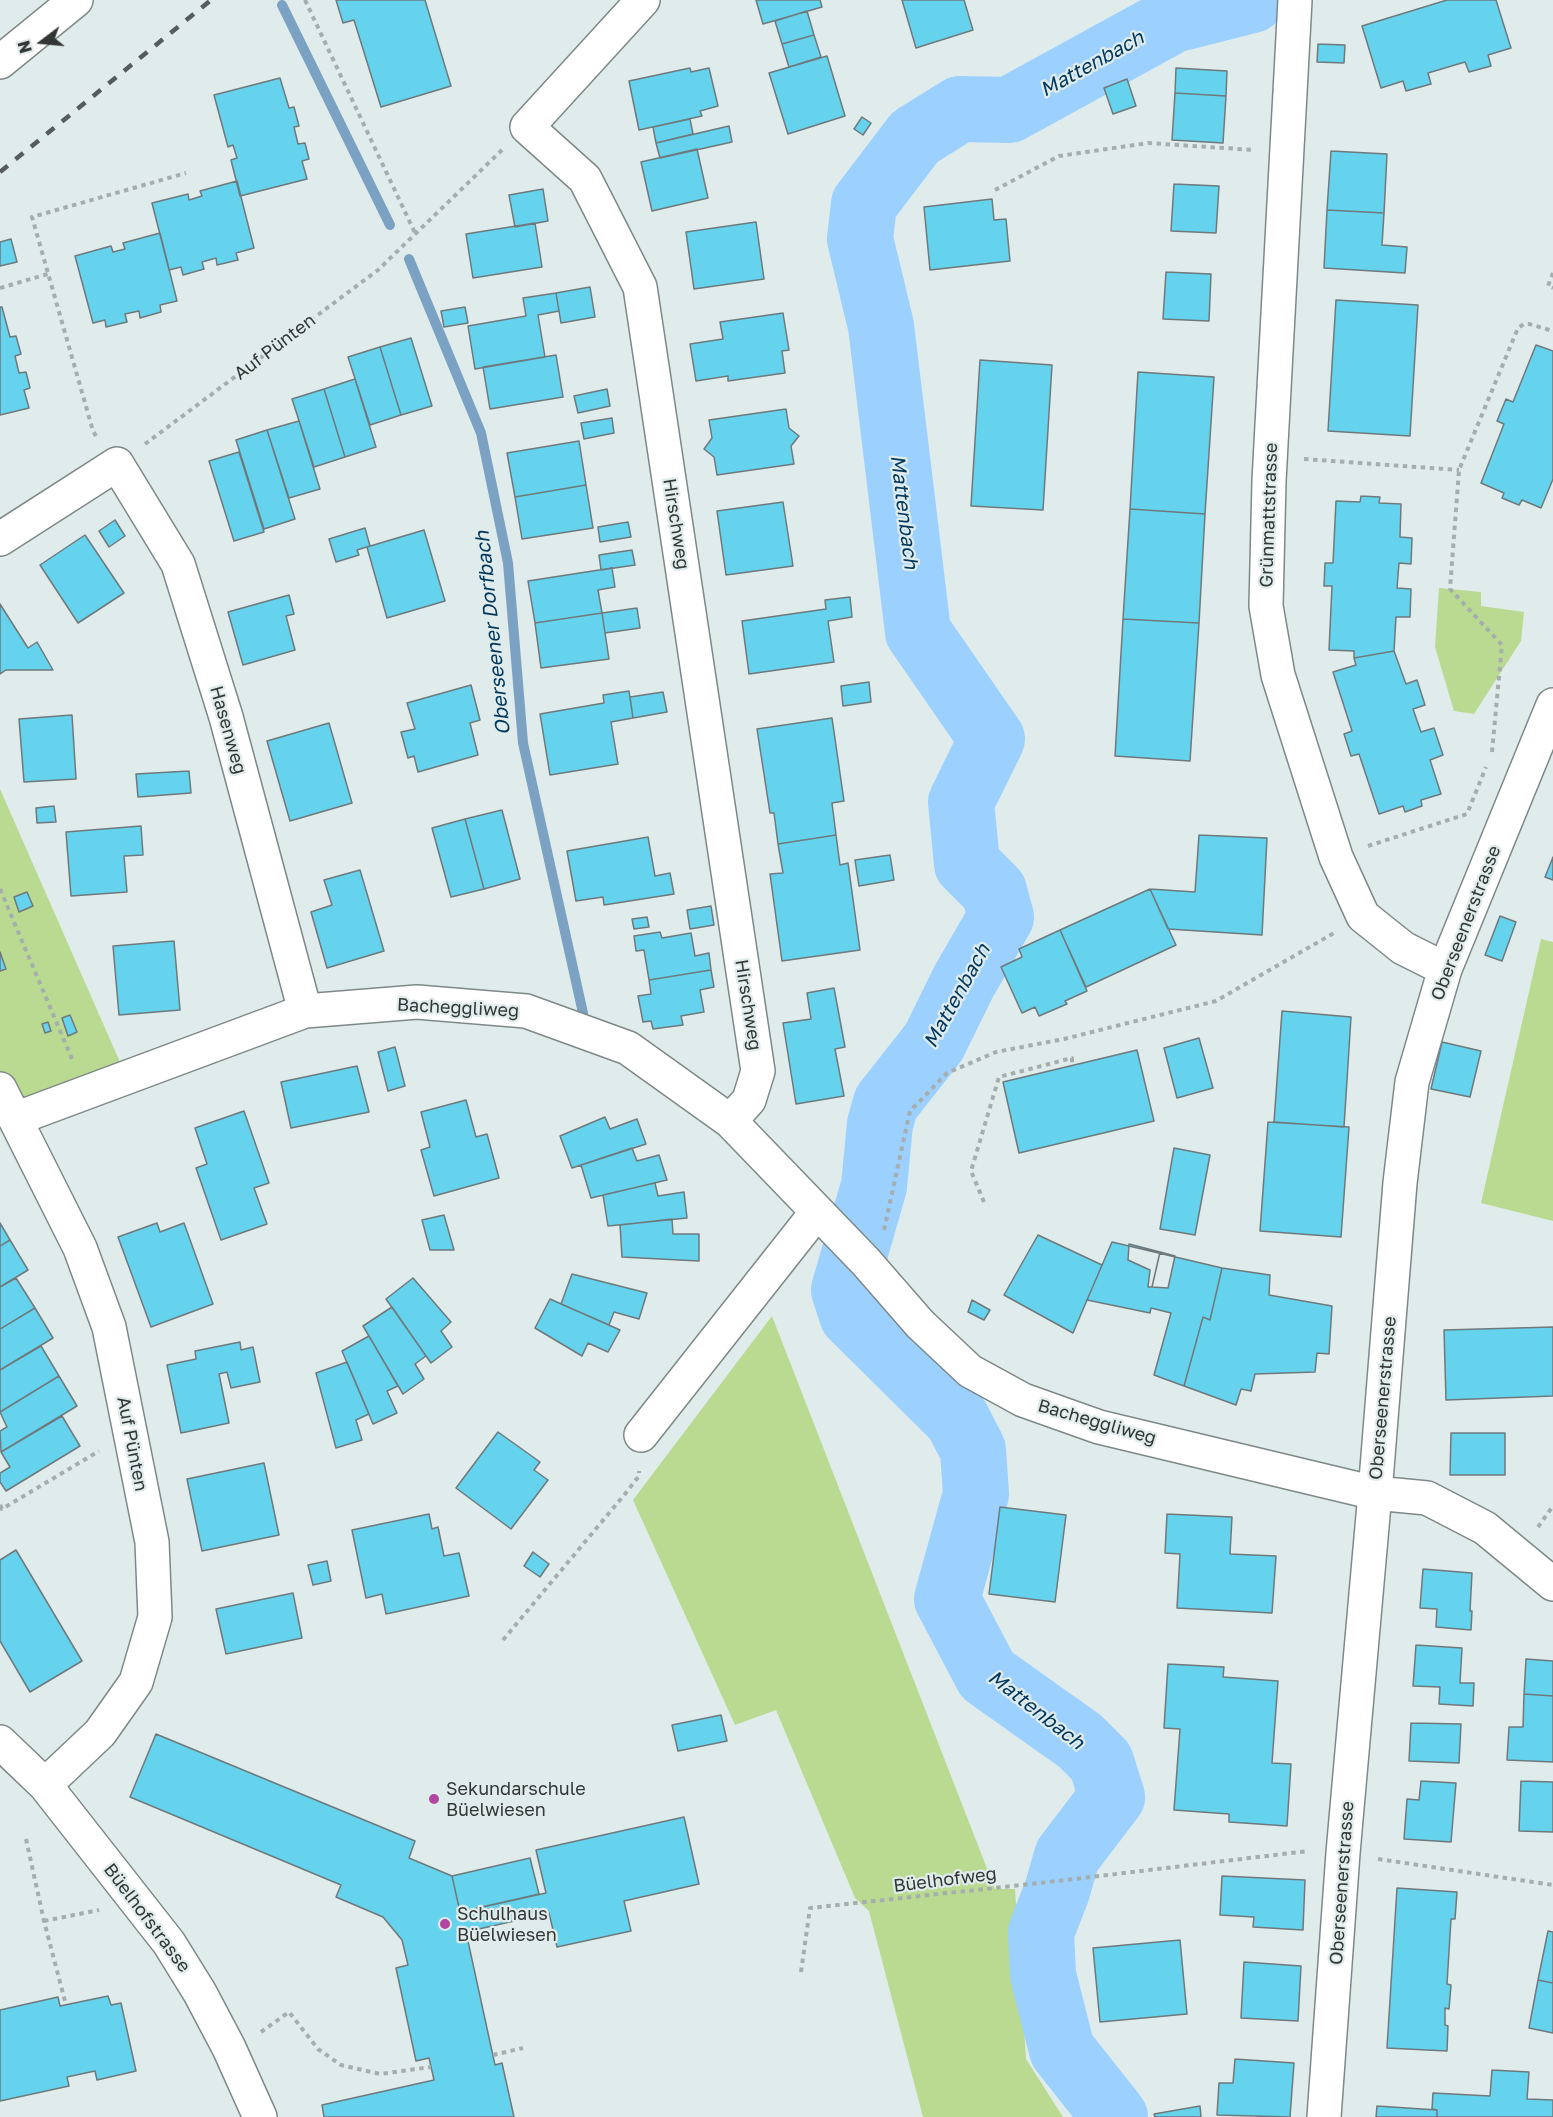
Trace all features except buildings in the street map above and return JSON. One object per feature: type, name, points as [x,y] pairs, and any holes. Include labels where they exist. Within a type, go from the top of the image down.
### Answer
[{"type":"street","points":[[0,62],[76,0]]},
{"type":"street","points":[[527,127],[643,0]]},
{"type":"street","name":"Grünmattstrasse","points":[[1295,7],[1271,456],[1266,606],[1278,675],[1336,857],[1363,916],[1403,948],[1445,969]]},
{"type":"street","name":"Hirschweg","points":[[527,127],[585,179],[640,287],[758,1071],[749,1100],[730,1121]]},
{"type":"street","points":[[0,539],[117,464]]},
{"type":"street","name":"Hasenweg","points":[[117,464],[178,564],[226,717],[305,1011]]},
{"type":"street","name":"Oberseenerstrasse","points":[[1324,2117],[1343,1853],[1400,1183],[1412,1082],[1445,969],[1553,705]]},
{"type":"street","name":"Bacheggliweg","points":[[15,1119],[305,1011],[417,1002],[526,1011],[628,1048],[730,1121],[862,1259],[920,1324],[970,1371],[1023,1400],[1099,1427],[1375,1493],[1426,1498],[1485,1528],[1553,1584]]},
{"type":"street","name":"Auf Pünten","points":[[0,1089],[80,1248],[109,1327],[152,1542],[155,1617],[135,1682],[100,1733],[45,1785]]},
{"type":"street","points":[[641,1435],[817,1212]]},
{"type":"street","name":"Büelhofstrasse","points":[[0,1742],[45,1785],[170,1943],[229,2048],[260,2117]]},
{"type":"path","points":[[305,0],[415,233]]},
{"type":"path","name":"Auf Pünten","points":[[117,464],[169,428],[378,270],[527,127]]},
{"type":"path","points":[[995,190],[1059,156],[1148,143],[1287,153]]},
{"type":"path","points":[[117,464],[93,431],[32,217],[186,173]]},
{"type":"path","points":[[1553,273],[1548,286],[1553,288]]},
{"type":"path","points":[[0,288],[48,274]]},
{"type":"path","points":[[1336,857],[1467,814],[1493,750],[1502,645],[1450,589],[1459,470],[1518,328],[1529,324],[1553,331]]},
{"type":"path","points":[[1271,456],[1459,470]]},
{"type":"path","points":[[0,889],[87,1093]]},
{"type":"path","points":[[862,1259],[910,1111],[947,1073],[996,1052],[1064,1039],[1216,1001],[1363,916]]},
{"type":"path","points":[[984,1202],[972,1171],[999,1077],[1072,1058],[1072,1065]]},
{"type":"path","points":[[0,1505],[3,1509],[130,1432]]},
{"type":"path","points":[[503,1640],[639,1476],[641,1435]]},
{"type":"path","points":[[26,1839],[66,2005]]},
{"type":"path","name":"Büelhofweg","points":[[801,1972],[810,1908],[1082,1877]]},
{"type":"path","points":[[44,1921],[101,1910]]},
{"type":"path","points":[[260,2032],[289,2012],[318,2049],[341,2065],[380,2074],[430,2067]]},
{"type":"path","points":[[492,2055],[523,2048]]},
{"type":"green space","points":[[1439,588],[1481,592],[1481,606],[1524,612],[1521,641],[1474,714],[1454,711],[1435,647]]},
{"type":"green space","points":[[0,789],[127,1078],[15,1119],[0,1089]]},
{"type":"green space","points":[[1541,939],[1553,942],[1553,1221],[1481,1203]]},
{"type":"green space","points":[[772,1316],[995,1889],[1015,1889],[1026,2059],[1063,2117],[923,2117],[869,1911],[855,1898],[776,1710],[735,1725],[633,1500]]},
{"type":"waterway","name":"Mattenbach","points":[[1115,2117],[1062,2050],[1043,1975],[1041,1932],[1057,1891],[1067,1856],[1112,1797],[1101,1762],[1080,1741],[987,1675],[947,1599],[976,1494],[973,1450],[957,1419],[852,1315],[844,1290],[874,1186],[880,1124],[886,1103],[934,1042],[964,981],[1001,917],[994,891],[967,864],[961,802],[992,739],[918,632],[881,326],[860,239],[864,204],[915,137],[960,109],[1009,110],[1173,20],[1252,0]]},
{"type":"waterway","name":"Oberseener Dorfbach","points":[[282,5],[390,225]]},
{"type":"waterway","name":"Oberseener Dorfbach","points":[[409,259],[481,433],[508,563],[523,743],[583,1013]]},
{"type":"railway","points":[[0,172],[211,0]]},
{"type":"place","name":"Sekundarschule Büelwiesen","points":[[434,1799]]},
{"type":"place","name":"Schulhaus Büelwiesen","points":[[445,1924]]}]
